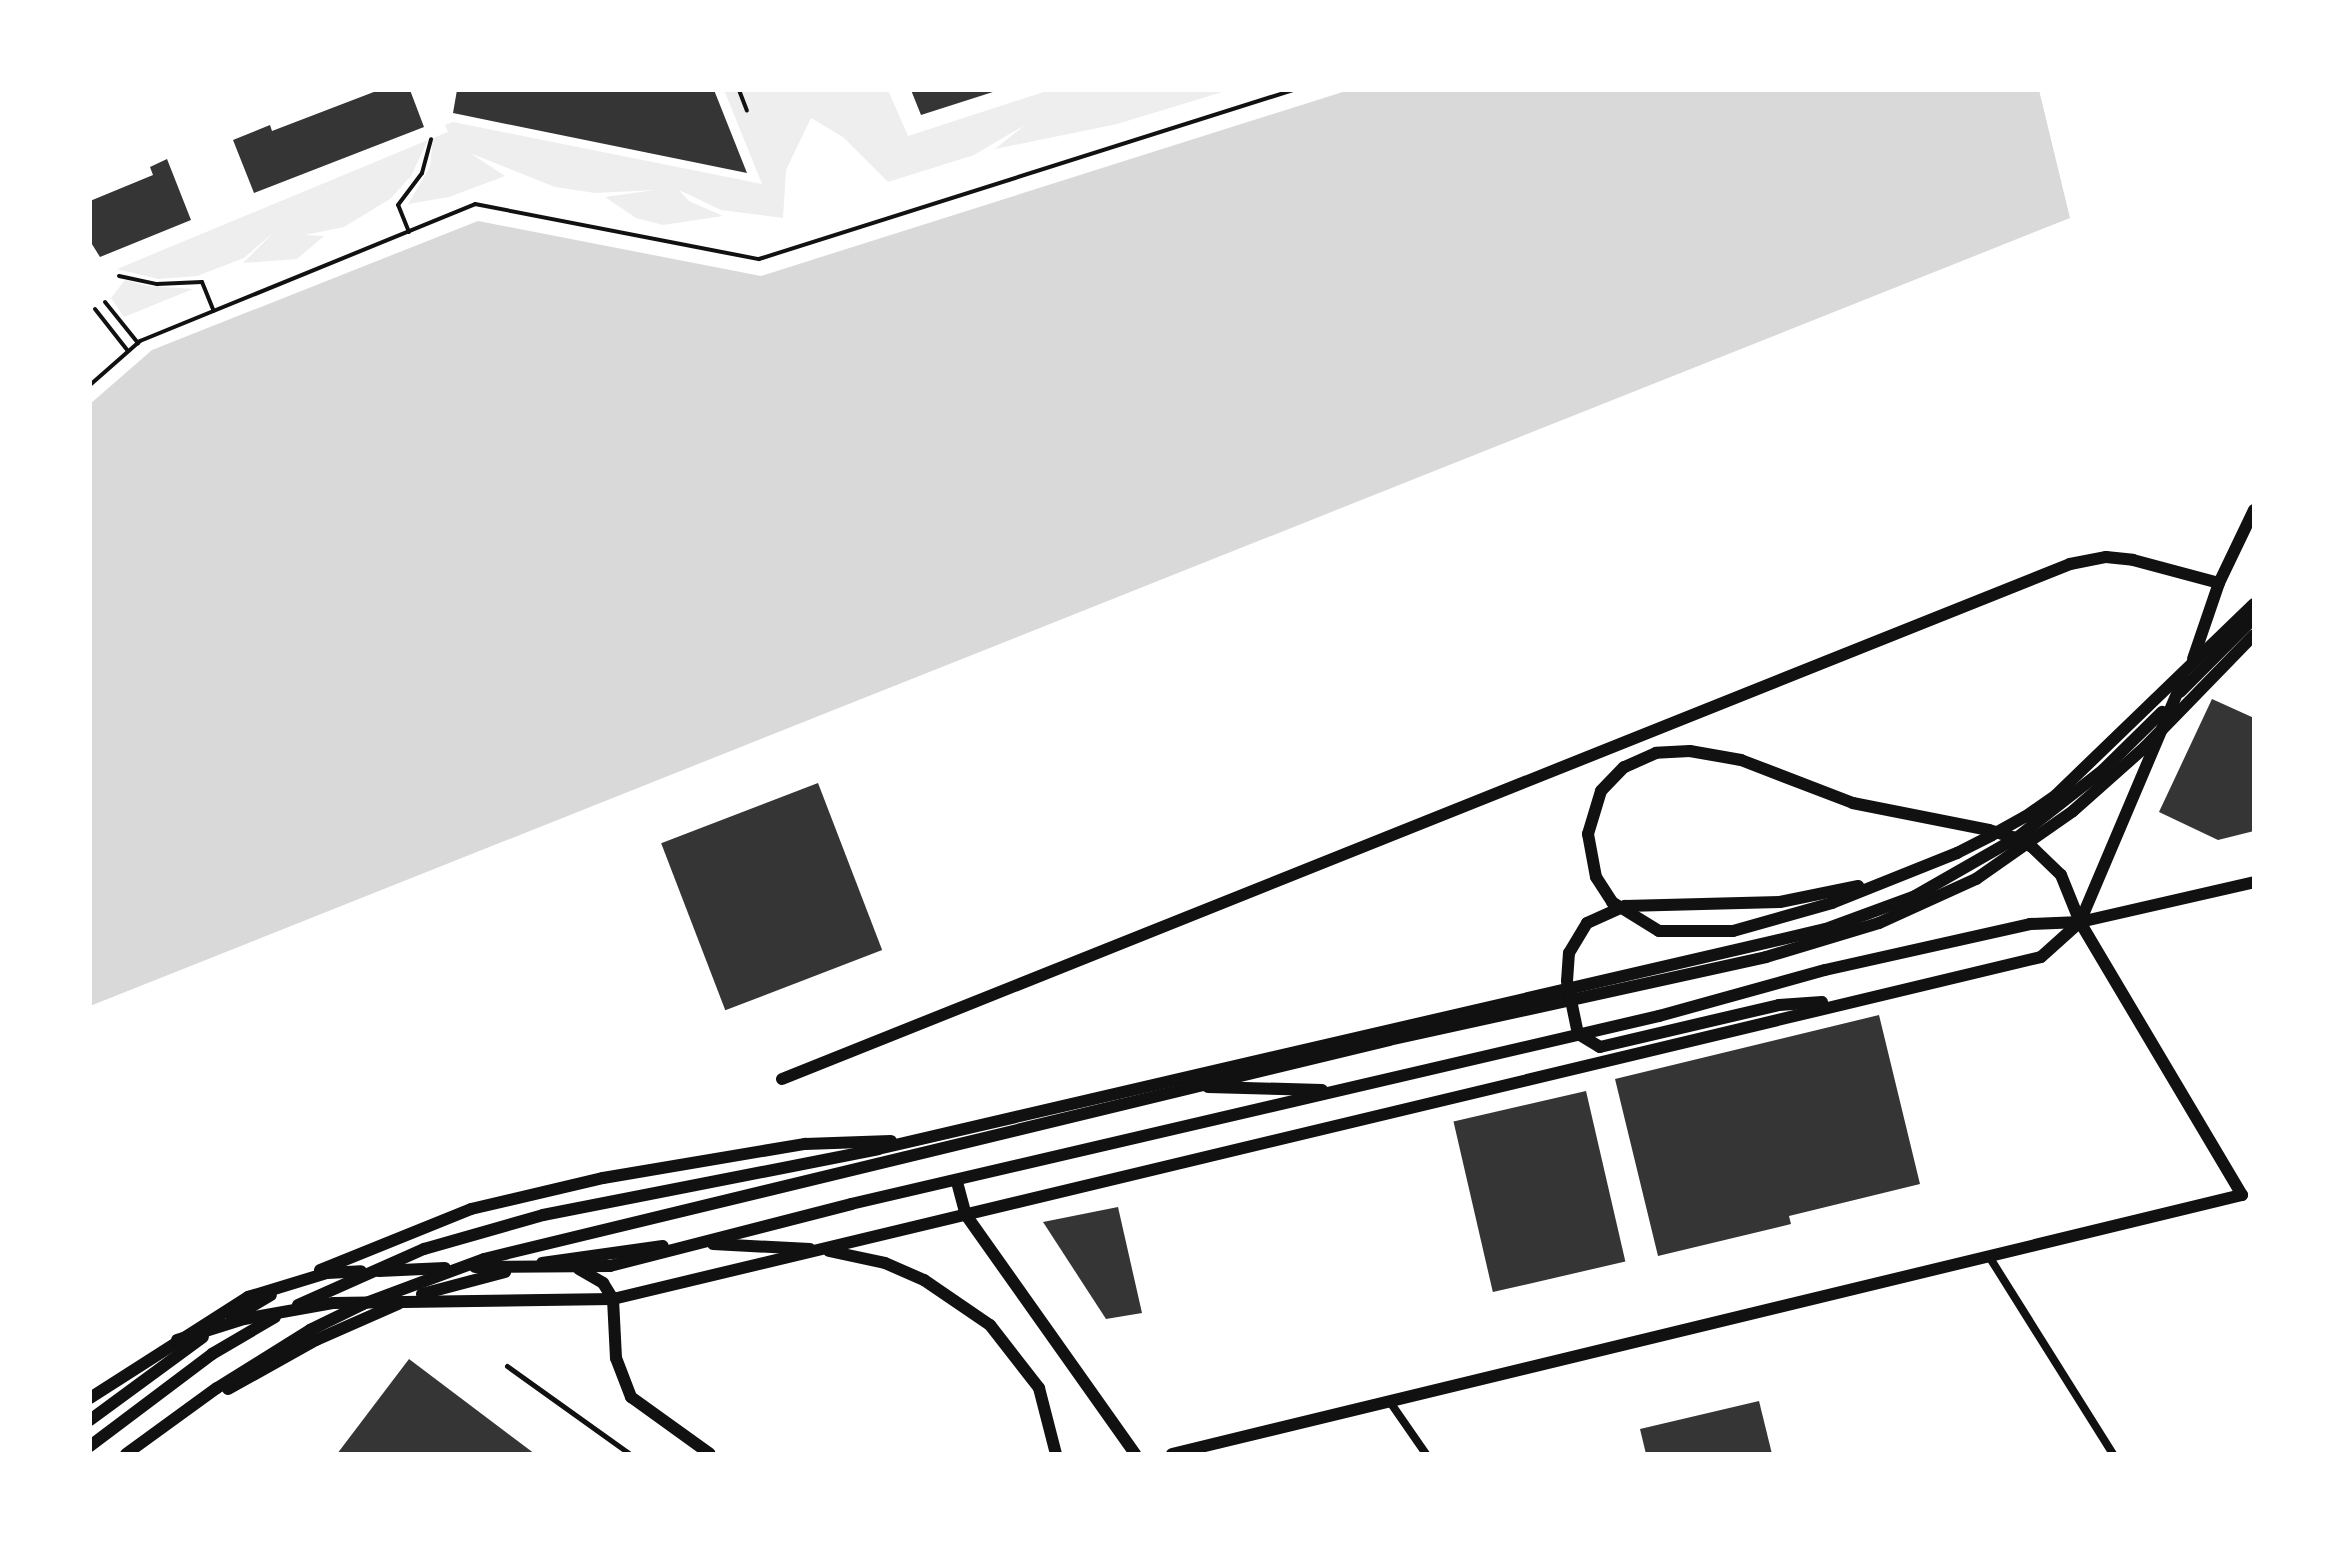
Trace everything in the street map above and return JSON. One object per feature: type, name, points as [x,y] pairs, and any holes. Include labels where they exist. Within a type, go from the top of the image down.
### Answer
[{"type":"street","points":[[177,1340],[244,1319],[333,1303],[613,1299],[2041,957],[2080,922],[2161,722],[2194,656],[2219,583],[2254,510]]},
{"type":"street","points":[[782,1079],[2070,564],[2106,557],[2133,560],[2219,583]]},
{"type":"street","points":[[1578,1034],[1567,965],[1573,943],[1587,923],[1625,906],[1793,900],[1857,886],[2004,821],[2076,769],[2254,593]]},
{"type":"street","points":[[1172,1454],[2248,1194],[2080,922],[2061,875],[2032,847],[1989,830],[1826,795],[1723,755],[1656,753],[1624,767],[1601,791],[1589,819],[1592,863],[1603,890],[1622,912],[1674,933],[1758,926],[1877,887],[1992,835],[2056,795],[2254,604]]},
{"type":"street","points":[[90,1446],[212,1354],[266,1322],[374,1268],[477,1232],[864,1152],[1769,945],[1872,914],[1965,870],[2067,801],[2139,736],[2254,618]]},
{"type":"street","points":[[126,1454],[262,1357],[363,1304],[557,1238],[1389,1040],[1766,957],[1879,923],[1976,879],[2073,811],[2145,747],[2254,635]]},
{"type":"street","points":[[90,1398],[248,1297],[327,1273],[610,1266],[2030,924],[2080,922],[2254,882]]},
{"type":"street","points":[[1578,1034],[1600,1047],[1779,1005],[1861,999]]},
{"type":"street","points":[[90,1420],[240,1313],[380,1243],[471,1209],[700,1159],[805,1144],[927,1139],[1202,1087],[1341,1091]]},
{"type":"street","points":[[957,1182],[966,1215],[1135,1454]]},
{"type":"street","points":[[176,1417],[316,1340],[422,1295],[614,1251],[789,1246],[885,1263],[961,1302],[990,1325],[1027,1366],[1047,1410],[1056,1454]]},
{"type":"street","points":[[1990,1258],[2113,1454]]},
{"type":"street","points":[[578,1269],[603,1283],[613,1299],[616,1358],[631,1397],[710,1454]]},
{"type":"street","points":[[1390,1402],[1426,1454]]},
{"type":"lane","points":[[507,1366],[630,1454]]},
{"type":"path","points":[[739,90],[747,111]]},
{"type":"path","points":[[90,385],[138,343],[475,204],[759,259],[1293,90]]},
{"type":"path","points":[[409,232],[398,205],[422,173],[431,139]]},
{"type":"path","points":[[119,276],[146,283],[202,282],[214,311]]},
{"type":"path","points":[[105,302],[138,343]]},
{"type":"path","points":[[95,309],[128,352]]},
{"type":"shaded area","points":[[724,90],[888,90],[908,136],[1050,90],[1229,90],[1117,124],[995,149],[1025,125],[974,155],[888,182],[843,137],[811,118],[786,170],[783,218],[721,210],[679,190],[689,201],[723,216],[663,225],[636,218],[605,197],[655,190],[595,193],[555,187],[470,153],[505,176],[449,197],[408,204],[430,167],[433,138],[448,132],[445,125],[453,122],[762,184]]},
{"type":"shaded area","points":[[1349,90],[2039,90],[2070,218],[90,1006],[90,404],[152,350],[478,221],[761,276]]},
{"type":"shaded area","points":[[428,140],[411,176],[390,199],[344,227],[305,235],[324,236],[297,259],[243,263],[275,231],[244,258],[197,276],[158,279],[117,269]]},
{"type":"shaded area","points":[[125,280],[148,286],[193,289],[124,317],[111,298]]},
{"type":"building","points":[[379,90],[410,90],[424,127],[254,193],[233,140],[270,125],[272,131]]},
{"type":"building","points":[[457,90],[714,90],[747,173],[453,113]]},
{"type":"building","points":[[911,90],[996,90],[996,91],[921,115]]},
{"type":"building","points":[[167,159],[191,220],[100,257],[90,241],[90,201],[153,175],[150,167]]},
{"type":"building","points":[[2212,699],[2254,718],[2254,831],[2218,840],[2159,812]]},
{"type":"building","points":[[818,783],[882,950],[725,1010],[661,843]]},
{"type":"building","points":[[1879,1015],[1920,1184],[1789,1216],[1791,1224],[1658,1256],[1615,1079]]},
{"type":"building","points":[[1586,1091],[1625,1262],[1493,1292],[1453,1122]]},
{"type":"building","points":[[1118,1207],[1142,1313],[1106,1319],[1043,1222]]},
{"type":"building","points":[[409,1359],[535,1454],[337,1454]]},
{"type":"building","points":[[1759,1401],[1772,1454],[1646,1454],[1640,1429]]}]
